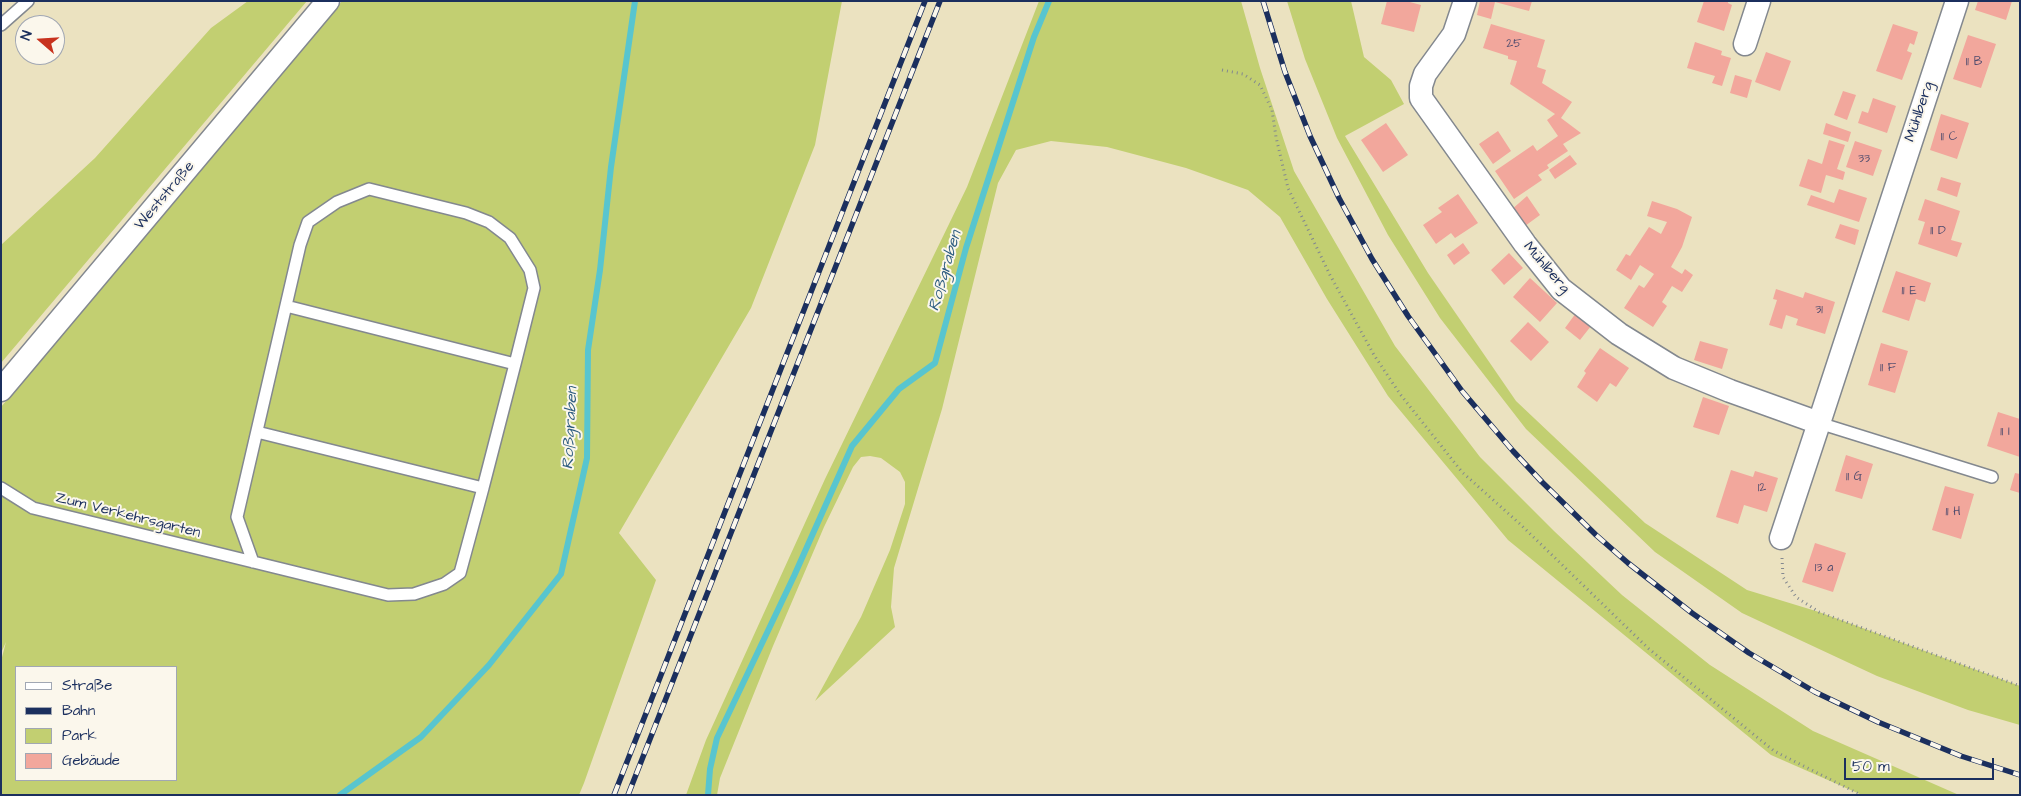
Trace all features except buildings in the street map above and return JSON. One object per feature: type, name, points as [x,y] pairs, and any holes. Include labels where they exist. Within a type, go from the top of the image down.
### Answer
[{"type":"street","name":"Weststraße","points":[[1,390],[328,1]]},
{"type":"street","name":"Mühlberg","points":[[1464,1],[1454,34],[1425,74],[1421,86],[1421,98],[1525,244],[1561,289],[1619,334],[1674,368],[1730,391],[1819,423]]},
{"type":"street","points":[[1745,44],[1759,1]]},
{"type":"street","name":"Mühlberg","points":[[1781,538],[1957,1]]},
{"type":"lane","points":[[1,26],[28,1]]},
{"type":"lane","name":"Zum Verkehrsgarten","points":[[1,488],[33,508],[253,562],[388,595],[414,594],[444,584],[460,573],[534,288],[530,270],[510,238],[489,222],[466,213],[369,189],[337,202],[308,222],[300,245],[237,517],[253,562]]},
{"type":"lane","points":[[286,306],[515,364]]},
{"type":"lane","name":"Mühlberg","points":[[1819,423],[1992,477]]},
{"type":"lane","points":[[257,432],[483,488]]},
{"type":"path","points":[[1222,70],[1243,74],[1260,85],[1272,110],[1276,137],[1288,188],[1330,276],[1374,355],[1400,394],[1462,472],[1520,524],[1649,649],[1774,751],[1862,795]]},
{"type":"path","points":[[1781,538],[1783,577],[1796,597],[1819,612],[2020,686]]},
{"type":"green space","points":[[248,1],[307,1],[1,363],[1,245],[95,158],[211,28]]},
{"type":"green space","points":[[342,1],[842,1],[815,145],[751,308],[619,533],[656,580],[579,795],[1,795],[1,661],[6,642],[1,653],[1,407]]},
{"type":"green space","points":[[1039,1],[1241,1],[1260,68],[1294,171],[1395,346],[1480,457],[1622,595],[1710,665],[1813,731],[1959,795],[1862,795],[1771,755],[1508,540],[1388,396],[1327,299],[1280,217],[1248,190],[1186,168],[1107,147],[1051,141],[1016,150],[998,183],[942,409],[894,568],[891,607],[895,627],[815,701],[861,617],[890,550],[905,504],[905,482],[900,472],[881,458],[861,457],[853,467],[824,527],[773,646],[720,778],[717,795],[686,795],[706,740],[825,479],[967,187]]},
{"type":"green space","points":[[1287,1],[1351,1],[1364,57],[1391,80],[1404,104],[1345,136],[1428,273],[1516,401],[1645,523],[1747,590],[1819,612],[2020,686],[2020,725],[1968,710],[1877,676],[1742,613],[1655,552],[1526,429],[1440,318],[1388,235],[1337,138],[1305,59]]},
{"type":"waterway","name":"Roßgraben","points":[[340,795],[421,737],[489,665],[561,574],[587,458],[588,350],[600,270],[611,167],[635,1]]},
{"type":"waterway","name":"Roßgraben","points":[[708,795],[710,769],[717,738],[794,576],[852,446],[899,389],[935,363],[966,248],[1034,37],[1049,1]]},
{"type":"railway","points":[[614,795],[925,1]]},
{"type":"railway","points":[[628,795],[940,1]]},
{"type":"railway","points":[[1263,1],[1285,72],[1310,136],[1339,198],[1372,259],[1408,316],[1462,391],[1542,482],[1596,535],[1628,563],[1692,613],[1749,653],[1815,692],[1878,722],[1961,756],[2020,775]]}]
